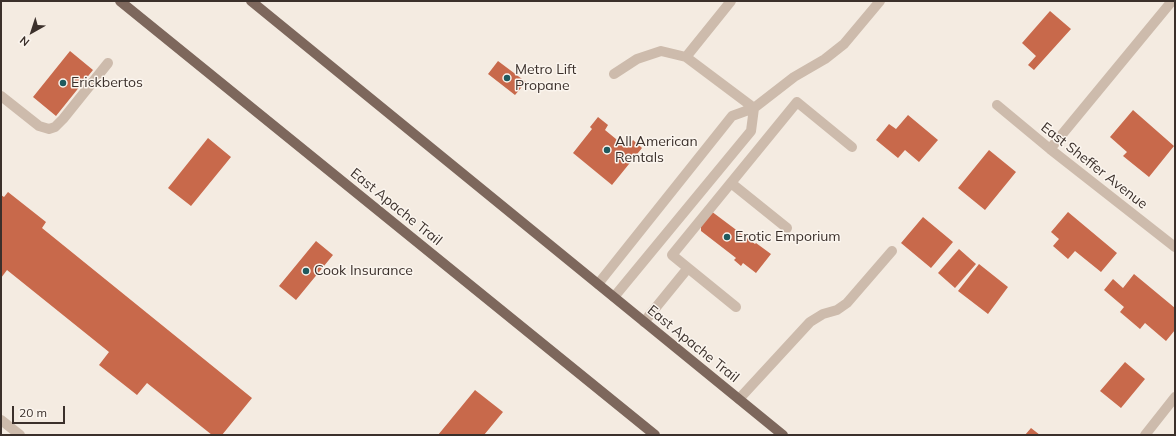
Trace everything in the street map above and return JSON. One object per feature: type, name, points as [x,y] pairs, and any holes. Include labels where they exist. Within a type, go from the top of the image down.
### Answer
[{"type":"main road","name":"East Apache Trail","points":[[120,1],[654,435]]},
{"type":"main road","name":"East Apache Trail","points":[[251,1],[783,435]]},
{"type":"street","points":[[686,57],[731,1]]},
{"type":"street","points":[[598,284],[732,116],[754,108],[794,77],[825,59],[844,44],[880,1]]},
{"type":"street","points":[[1050,149],[1172,1]]},
{"type":"street","points":[[614,74],[637,58],[661,51],[686,57],[754,108]]},
{"type":"street","points":[[1,96],[39,126],[49,129],[63,119],[108,63]]},
{"type":"street","points":[[736,307],[672,255],[797,102],[852,147]]},
{"type":"street","name":"East Sheffer Avenue","points":[[997,105],[1050,149],[1175,247]]},
{"type":"street","points":[[614,297],[751,131],[754,108]]},
{"type":"street","points":[[731,183],[787,228]]},
{"type":"street","points":[[739,399],[810,322],[824,314],[837,310],[848,303],[892,251]]},
{"type":"street","points":[[644,322],[688,268]]},
{"type":"street","points":[[1145,435],[1175,397]]},
{"type":"street","points":[[1,420],[20,435]]},
{"type":"building","points":[[1050,11],[1071,29],[1034,70],[1028,65],[1036,56],[1022,43]]},
{"type":"building","name":"Erickbertos","points":[[70,51],[93,70],[56,116],[33,97]]},
{"type":"building","name":"Metro Lift Propane","points":[[498,61],[526,82],[515,95],[488,74]]},
{"type":"building","points":[[1133,110],[1174,146],[1149,177],[1123,156],[1127,152],[1110,137]]},
{"type":"building","points":[[908,115],[938,140],[919,162],[905,150],[898,158],[876,140],[889,124],[896,129]]},
{"type":"building","name":"All American Rentals","points":[[598,117],[608,125],[605,130],[627,148],[633,140],[642,148],[612,185],[573,153],[592,129],[590,127]]},
{"type":"building","points":[[208,138],[231,157],[191,206],[168,188]]},
{"type":"building","points":[[989,150],[1016,172],[985,210],[958,188]]},
{"type":"building","points":[[8,192],[46,222],[42,228],[252,398],[222,435],[212,435],[147,383],[137,395],[99,365],[109,352],[7,270],[1,278],[1,195],[4,197]]},
{"type":"building","name":"Erotic Emporium","points":[[711,211],[771,254],[756,273],[743,263],[741,266],[734,260],[736,258],[701,231],[701,225]]},
{"type":"building","points":[[1068,212],[1117,253],[1101,272],[1075,251],[1068,259],[1053,246],[1059,239],[1051,232]]},
{"type":"building","points":[[923,217],[953,242],[931,268],[901,243]]},
{"type":"building","name":"Cook Insurance","points":[[316,241],[333,255],[296,300],[279,286]]},
{"type":"building","points":[[959,249],[976,264],[955,288],[938,273]]},
{"type":"building","points":[[979,264],[1008,287],[988,314],[958,291]]},
{"type":"building","points":[[1134,274],[1175,308],[1175,330],[1166,341],[1145,323],[1140,329],[1120,312],[1124,307],[1104,290],[1113,279],[1123,288]]},
{"type":"building","points":[[1125,362],[1145,379],[1121,408],[1100,391]]},
{"type":"building","points":[[475,390],[503,412],[484,435],[438,435]]},
{"type":"building","points":[[1031,428],[1040,435],[1025,435]]},
{"type":"place","name":"Metro Lift Propane","points":[[507,78]]},
{"type":"place","name":"Erickbertos","points":[[63,83]]},
{"type":"place","name":"All American Rentals","points":[[607,150]]},
{"type":"place","name":"Erotic Emporium","points":[[727,237]]},
{"type":"place","name":"Cook Insurance","points":[[306,271]]}]
